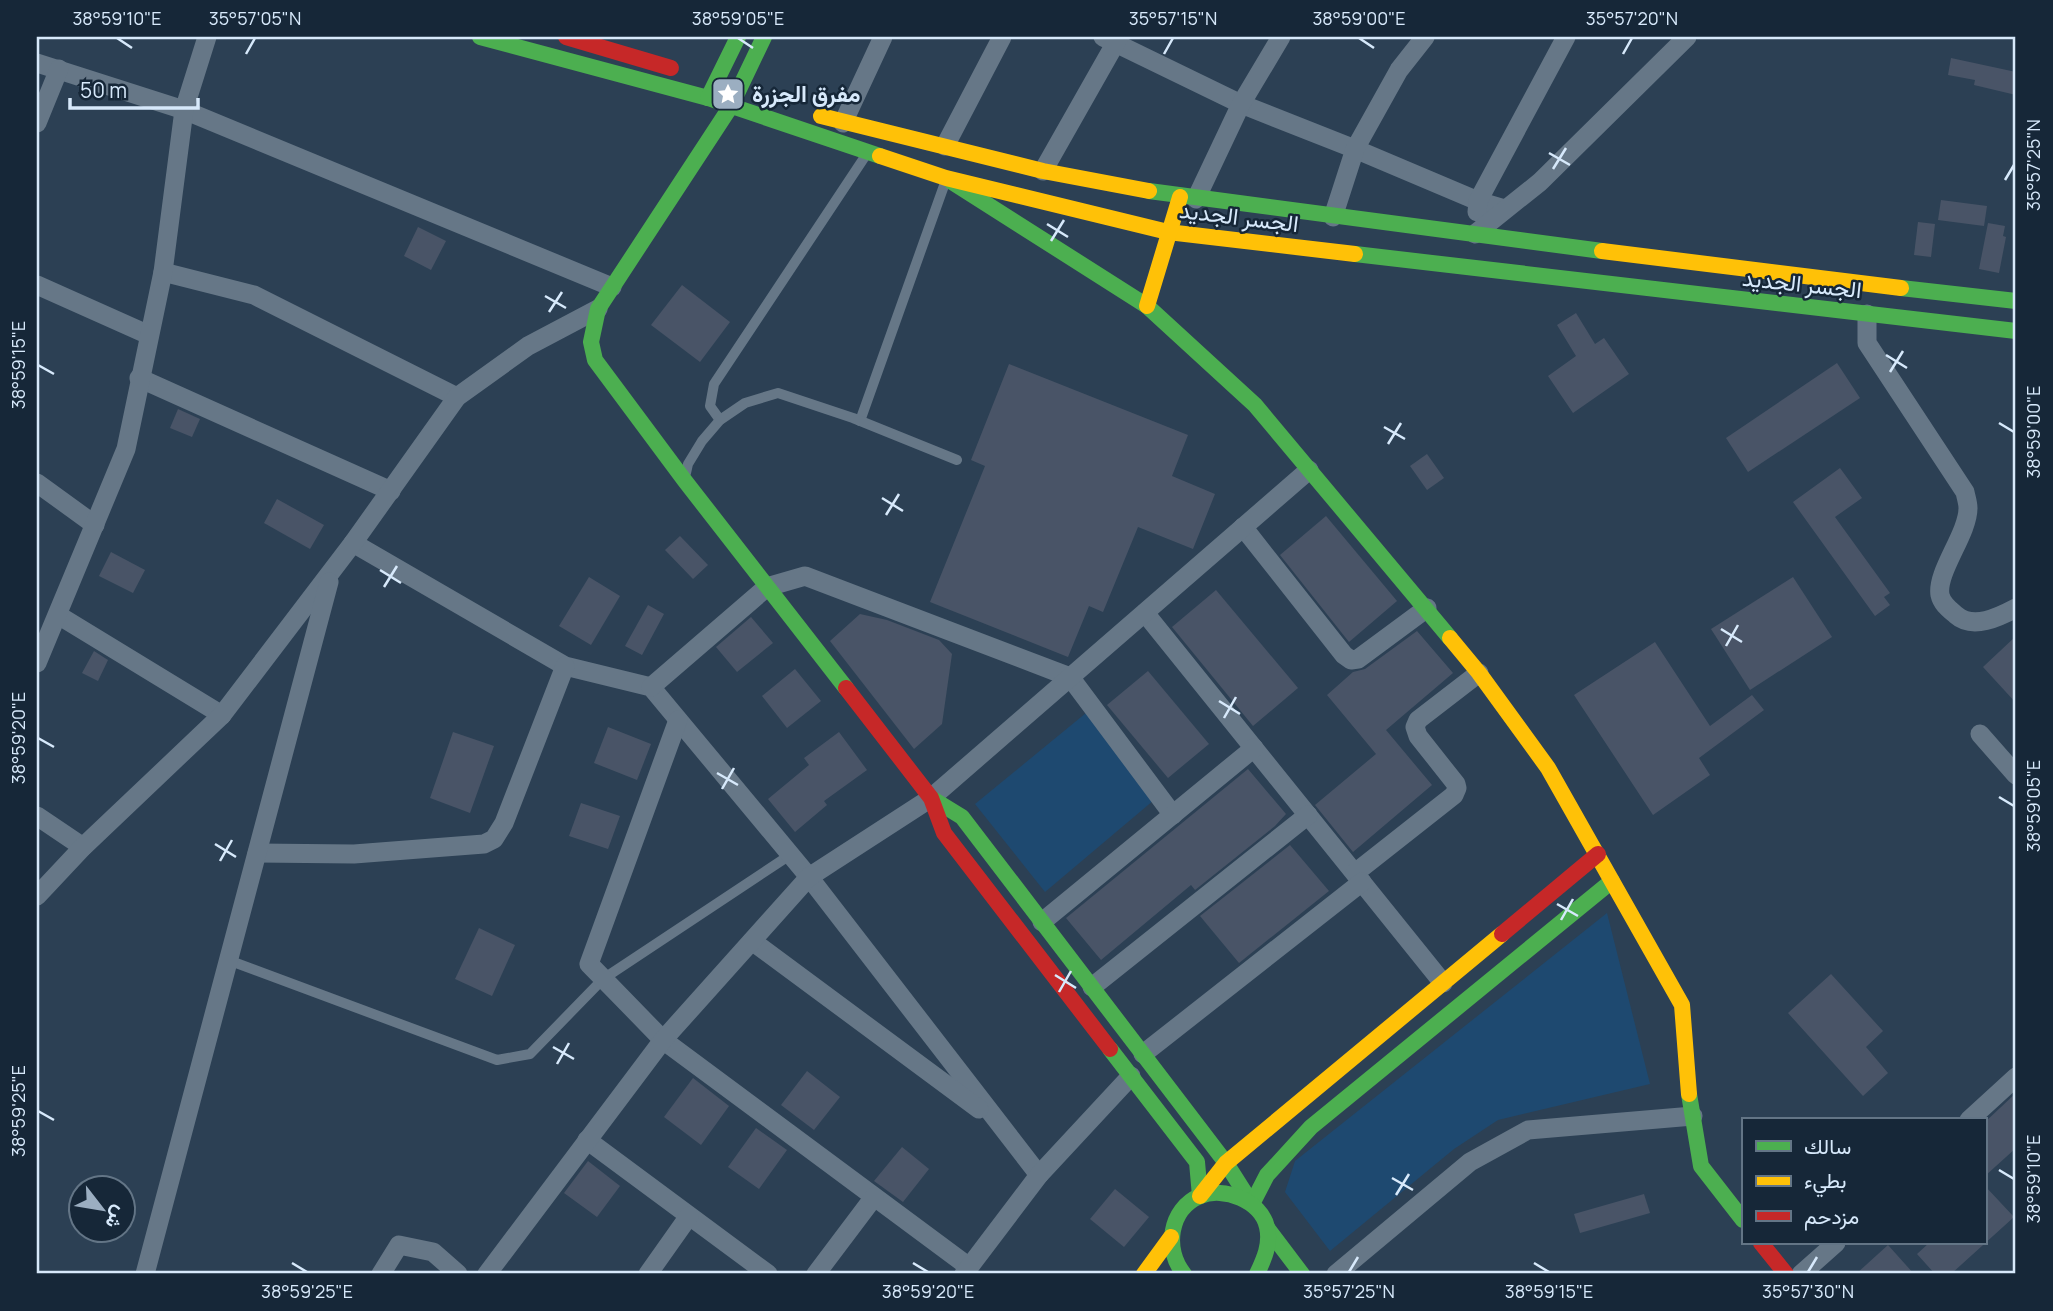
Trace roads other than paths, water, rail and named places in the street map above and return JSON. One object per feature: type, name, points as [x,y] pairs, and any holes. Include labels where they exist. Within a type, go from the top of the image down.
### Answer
[{"type":"street","points":[[37,663],[48,624],[95,524],[126,449],[163,272],[184,110],[207,37]]},
{"type":"street","name":"الجسر الجديد","points":[[480,37],[708,98],[946,178],[1168,232],[2016,331]]},
{"type":"street","points":[[566,37],[746,92]]},
{"type":"street","points":[[704,78],[738,37]]},
{"type":"street","points":[[764,37],[746,92],[731,106],[598,309],[591,342],[595,360],[685,481],[932,798],[944,833],[1197,1162],[1200,1196]]},
{"type":"street","points":[[843,123],[883,37]]},
{"type":"street","points":[[945,146],[1002,37]]},
{"type":"street","points":[[1147,306],[1168,232],[1281,37]]},
{"type":"street","points":[[1333,217],[1355,149],[1399,70],[1425,37]]},
{"type":"street","points":[[1475,234],[1478,201],[1566,37]]},
{"type":"street","points":[[1475,234],[1540,182],[1688,37]]},
{"type":"street","points":[[1043,171],[1112,39],[1241,104],[1478,201],[1505,209]]},
{"type":"street","points":[[37,63],[184,110],[612,287]]},
{"type":"street","points":[[37,123],[60,69]]},
{"type":"street","points":[[704,78],[708,98]]},
{"type":"street","name":"الجسر الجديد","points":[[804,110],[843,123],[1043,171],[1188,198],[1769,273],[2016,301]]},
{"type":"street","points":[[946,178],[1147,306],[1255,405],[1479,673],[1548,768],[1682,1005],[1701,1166],[1742,1219]]},
{"type":"street","points":[[163,272],[254,295],[457,397]]},
{"type":"street","points":[[37,285],[149,335]]},
{"type":"street","points":[[37,896],[83,846],[222,715],[353,543],[457,397],[528,346],[598,309]]},
{"type":"street","points":[[1867,314],[1867,342],[1965,492],[1968,508],[1960,537],[1941,581],[1939,593],[1943,603],[1963,621],[1973,622],[1995,619],[2016,608]]},
{"type":"street","points":[[139,378],[391,491]]},
{"type":"street","points":[[487,1274],[663,1040],[809,877],[932,798],[1309,470]]},
{"type":"street","points":[[37,483],[95,524]]},
{"type":"street","points":[[1243,527],[1344,655],[1351,660],[1358,659],[1427,608]]},
{"type":"street","points":[[353,543],[565,666],[651,687],[809,877],[1039,1175]]},
{"type":"street","points":[[145,1274],[331,571]]},
{"type":"street","points":[[651,687],[768,587],[805,576],[1070,677],[1173,815]]},
{"type":"street","points":[[1145,613],[1443,983]]},
{"type":"street","points":[[48,624],[222,715]]},
{"type":"street","points":[[257,853],[354,853],[484,844],[494,839],[504,823],[565,666]]},
{"type":"street","points":[[1143,1054],[1454,795],[1456,784],[1418,736],[1415,727],[1419,720],[1479,673]]},
{"type":"street","points":[[678,720],[589,964],[663,1040],[874,1197],[967,1271],[1039,1175],[1131,1076]]},
{"type":"street","points":[[1980,734],[2016,775]]},
{"type":"street","points":[[1042,922],[1254,748]]},
{"type":"street","points":[[932,798],[962,817],[1226,1163],[1265,1220],[1269,1246],[1265,1262],[1257,1274]]},
{"type":"street","points":[[1092,987],[1308,815]]},
{"type":"street","points":[[37,816],[83,846]]},
{"type":"street","points":[[1144,1274],[1171,1237],[1180,1213],[1200,1196],[1226,1163],[1598,854]]},
{"type":"street","points":[[1252,1204],[1267,1175],[1311,1127],[1612,881]]},
{"type":"street","points":[[752,941],[999,1124]]},
{"type":"street","points":[[1971,1118],[2016,1077]]},
{"type":"street","points":[[1336,1274],[1470,1162],[1528,1130],[1693,1116]]},
{"type":"street","points":[[587,1140],[768,1274]]},
{"type":"street","points":[[1200,1196],[1227,1192],[1252,1204]]},
{"type":"street","points":[[816,1274],[874,1197]]},
{"type":"street","points":[[648,1274],[689,1216]]},
{"type":"street","points":[[1268,1229],[1302,1274]]},
{"type":"street","points":[[1171,1237],[1172,1253],[1184,1274]]},
{"type":"street","points":[[1762,1244],[1786,1274]]},
{"type":"street","points":[[1801,1274],[1835,1244]]},
{"type":"street","points":[[381,1274],[399,1245],[433,1252],[458,1274]]},
{"type":"lane","points":[[720,420],[710,406],[714,384],[868,152]]},
{"type":"lane","points":[[860,421],[946,178]]},
{"type":"lane","points":[[685,481],[688,464],[702,441],[720,420],[745,404],[778,393],[860,421],[957,460]]},
{"type":"lane","points":[[228,960],[497,1060],[530,1054],[603,979],[790,855]]},
{"type":"place","name":"مفرق الجزرة","points":[[728,94]]}]
